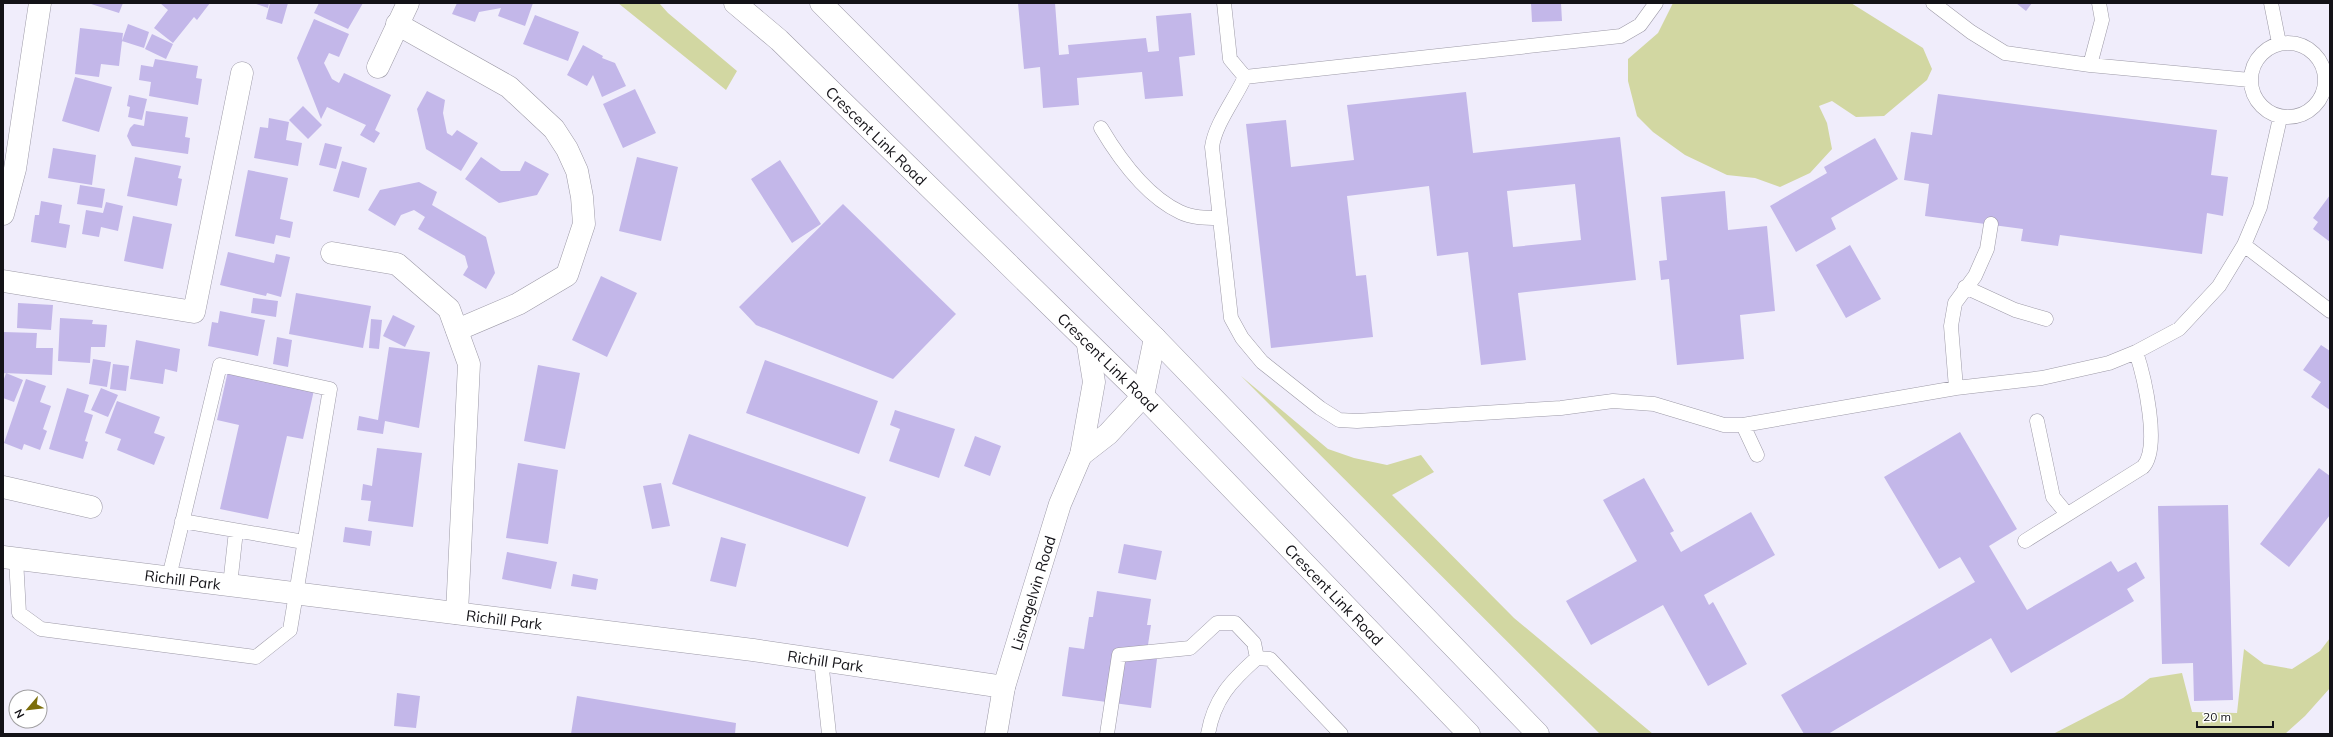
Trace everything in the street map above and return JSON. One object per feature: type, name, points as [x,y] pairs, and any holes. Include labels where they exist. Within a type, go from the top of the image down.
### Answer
[{"type":"main road","points":[[3,214],[9,167],[40,3]]},
{"type":"main road","points":[[378,67],[408,3]]},
{"type":"main road","name":"Crescent Link Road","points":[[735,3],[779,40],[1088,345],[1143,396],[1469,734]]},
{"type":"main road","points":[[820,3],[1155,338],[1538,734]]},
{"type":"main road","points":[[397,24],[509,87],[554,130],[567,149],[577,170],[582,198],[584,224],[567,275],[518,304],[457,330]]},
{"type":"main road","points":[[3,281],[194,312],[242,73]]},
{"type":"main road","points":[[332,253],[397,264],[449,309],[469,364],[457,613]]},
{"type":"main road","points":[[1143,396],[1155,338]]},
{"type":"main road","name":"Lisnagelvin Road","points":[[996,734],[1004,687],[1060,504],[1081,455],[1094,382],[1088,345]]},
{"type":"main road","name":"Lisnagelvin Road","points":[[1081,455],[1108,434],[1143,396]]},
{"type":"main road","points":[[3,487],[92,507]]},
{"type":"main road","name":"Richill Park","points":[[9,558],[296,592],[821,660],[1004,687]]},
{"type":"lane","points":[[1224,3],[1230,59],[1245,77]]},
{"type":"lane","points":[[1245,77],[1621,36],[1640,25],[1656,3]]},
{"type":"lane","points":[[1933,3],[1971,32],[2006,53],[2090,65],[2250,80]]},
{"type":"lane","points":[[2090,65],[2102,20],[2099,3]]},
{"type":"lane","points":[[2272,3],[2279,44]]},
{"type":"lane","points":[[2295,43],[2310,50],[2321,62],[2328,78],[2324,92],[2317,104],[2307,113],[2294,118],[2280,118],[2268,112],[2257,102],[2251,89],[2250,80],[2255,61],[2265,50],[2279,44],[2295,43]]},
{"type":"lane","points":[[1245,77],[1234,100],[1214,133],[1212,147],[1231,318],[1242,338],[1262,362],[1320,408],[1339,420],[1357,421],[1561,408],[1613,401],[1654,404],[1724,424],[1743,425],[1956,388],[2042,378],[2109,363],[2136,352],[2179,329],[2219,286],[2244,245],[2260,207],[2280,118]]},
{"type":"lane","points":[[1101,128],[1121,159],[1150,190],[1166,203],[1180,212],[1200,218],[1219,218]]},
{"type":"lane","points":[[1956,388],[1951,326],[1955,303],[1965,287],[1975,276],[1987,249],[1991,224]]},
{"type":"lane","points":[[2244,245],[2330,311]]},
{"type":"lane","points":[[1965,287],[2015,310],[2046,319]]},
{"type":"lane","points":[[2025,541],[2143,467],[2148,461],[2152,442],[2144,375],[2136,352]]},
{"type":"lane","points":[[9,558],[19,613],[41,629],[256,657],[290,630],[330,389],[220,364],[169,577]]},
{"type":"lane","points":[[2037,421],[2053,497],[2067,514]]},
{"type":"lane","points":[[1743,425],[1757,455]]},
{"type":"lane","points":[[182,522],[304,542]]},
{"type":"lane","points":[[230,585],[236,531]]},
{"type":"lane","points":[[1107,734],[1119,655],[1190,648],[1216,623],[1235,623],[1254,643],[1257,658]]},
{"type":"lane","points":[[1208,734],[1210,720],[1221,694],[1257,658],[1270,659],[1341,734]]},
{"type":"lane","points":[[821,660],[829,734]]},
{"type":"green space","points":[[618,3],[659,3],[668,13],[737,71],[726,90]]},
{"type":"green space","points":[[1673,3],[1851,3],[1923,48],[1932,69],[1927,80],[1884,116],[1856,117],[1832,101],[1819,106],[1827,123],[1832,149],[1810,173],[1780,187],[1755,178],[1727,175],[1685,155],[1653,132],[1637,116],[1628,81],[1628,59],[1658,33]]},
{"type":"green space","points":[[1241,376],[1328,449],[1354,458],[1387,465],[1421,455],[1434,472],[1392,495],[1514,618],[1653,734],[1600,734]]},
{"type":"green space","points":[[2330,638],[2330,688],[2305,716],[2285,734],[2053,734],[2123,698],[2150,678],[2182,673],[2192,712],[2237,713],[2244,649],[2264,664],[2292,669],[2320,651]]},
{"type":"building","points":[[88,3],[123,3],[119,13]]},
{"type":"building","points":[[160,3],[210,3],[197,20],[194,17],[173,43],[154,28],[168,10]]},
{"type":"building","points":[[253,3],[269,3],[268,8]]},
{"type":"building","points":[[270,3],[288,3],[282,24],[266,19]]},
{"type":"building","points":[[319,3],[363,3],[348,29],[314,13]]},
{"type":"building","points":[[457,3],[533,3],[525,26],[498,16],[501,8],[479,12],[475,22],[452,14]]},
{"type":"building","points":[[1018,3],[1055,3],[1059,55],[1069,54],[1068,45],[1146,38],[1148,52],[1159,51],[1156,16],[1191,13],[1195,55],[1179,57],[1183,96],[1145,99],[1142,72],[1077,78],[1079,105],[1043,108],[1040,67],[1024,69]]},
{"type":"building","points":[[1531,3],[1561,3],[1562,21],[1532,22]]},
{"type":"building","points":[[2016,3],[2032,3],[2026,11]]},
{"type":"building","points":[[535,15],[579,32],[568,61],[523,44]]},
{"type":"building","points":[[314,19],[349,34],[339,57],[329,53],[324,63],[332,79],[339,83],[344,73],[391,95],[375,130],[380,133],[374,143],[360,135],[366,125],[327,107],[321,119],[297,58]]},
{"type":"building","points":[[128,24],[149,32],[144,48],[122,41]]},
{"type":"building","points":[[80,28],[123,33],[119,66],[101,64],[99,77],[75,74]]},
{"type":"building","points":[[152,34],[173,44],[166,59],[145,49]]},
{"type":"building","points":[[583,45],[603,56],[602,58],[615,63],[626,86],[602,97],[593,75],[587,86],[567,75]]},
{"type":"building","points":[[155,59],[198,66],[196,78],[202,79],[198,105],[149,96],[151,82],[139,80],[141,65],[153,67]]},
{"type":"building","points":[[75,77],[112,87],[99,132],[62,121]]},
{"type":"building","points":[[635,89],[656,133],[623,148],[603,104]]},
{"type":"building","points":[[427,91],[445,100],[443,113],[447,133],[452,136],[457,130],[478,143],[461,171],[426,149],[417,109]]},
{"type":"building","points":[[1466,92],[1473,153],[1620,137],[1636,280],[1518,293],[1526,360],[1481,365],[1468,252],[1437,256],[1429,186],[1347,196],[1356,276],[1366,275],[1373,337],[1271,348],[1246,124],[1286,120],[1291,167],[1354,160],[1347,105]],"holes":[[[1575,184],[1581,240],[1513,247],[1507,191]]]},
{"type":"building","points":[[1938,94],[2217,130],[2211,175],[2228,177],[2223,216],[2207,213],[2202,254],[2060,235],[2058,246],[2021,241],[2023,229],[1925,216],[1929,184],[1904,180],[1911,132],[1932,135]]},
{"type":"building","points":[[129,95],[147,99],[142,120],[128,117],[130,107],[127,106]]},
{"type":"building","points":[[303,106],[322,125],[308,139],[289,120]]},
{"type":"building","points":[[146,111],[188,117],[185,137],[190,138],[188,154],[132,146],[127,136],[130,128],[134,124],[144,126]]},
{"type":"building","points":[[269,118],[289,122],[286,140],[302,143],[298,166],[254,158],[260,127],[268,128]]},
{"type":"building","points":[[1875,138],[1898,179],[1831,218],[1836,229],[1796,252],[1770,206],[1827,173],[1824,167]]},
{"type":"building","points":[[325,143],[342,147],[336,169],[319,165]]},
{"type":"building","points":[[53,148],[96,155],[92,185],[48,178]]},
{"type":"building","points":[[135,157],[181,166],[178,178],[182,179],[177,206],[127,196]]},
{"type":"building","points":[[481,157],[501,171],[520,171],[525,161],[549,174],[537,195],[499,203],[465,179]]},
{"type":"building","points":[[637,157],[678,167],[661,241],[619,231]]},
{"type":"building","points":[[780,160],[821,224],[792,243],[751,179]]},
{"type":"building","points":[[342,161],[367,168],[359,198],[333,191]]},
{"type":"building","points":[[248,170],[288,178],[280,219],[293,222],[290,238],[276,235],[274,244],[235,236]]},
{"type":"building","points":[[419,182],[437,192],[432,205],[486,237],[495,273],[486,289],[463,275],[468,267],[465,256],[418,229],[425,217],[414,210],[401,215],[395,226],[368,210],[380,190]]},
{"type":"building","points":[[80,185],[105,189],[102,208],[77,204]]},
{"type":"building","points":[[1725,191],[1728,230],[1767,226],[1775,311],[1740,315],[1744,359],[1677,365],[1669,279],[1661,280],[1659,261],[1667,260],[1661,197]]},
{"type":"building","points":[[2330,195],[2330,242],[2313,229],[2318,222],[2313,218]]},
{"type":"building","points":[[41,201],[62,205],[59,223],[70,225],[66,248],[31,242],[35,215],[39,215]]},
{"type":"building","points":[[106,202],[123,206],[118,231],[101,227],[99,237],[82,234],[86,210],[103,213]]},
{"type":"building","points":[[843,204],[956,314],[893,379],[756,325],[739,307]]},
{"type":"building","points":[[133,216],[172,224],[163,269],[124,261]]},
{"type":"building","points":[[1850,245],[1881,299],[1846,318],[1816,265]]},
{"type":"building","points":[[228,252],[274,263],[276,254],[290,257],[281,297],[267,293],[266,296],[220,285]]},
{"type":"building","points":[[601,276],[637,293],[607,357],[572,340]]},
{"type":"building","points":[[296,293],[371,306],[363,348],[289,334]]},
{"type":"building","points":[[253,298],[278,301],[276,317],[251,313]]},
{"type":"building","points":[[18,303],[53,305],[51,330],[17,328]]},
{"type":"building","points":[[220,311],[265,320],[258,356],[208,346],[212,322],[218,323]]},
{"type":"building","points":[[393,315],[415,326],[405,347],[383,336]]},
{"type":"building","points":[[60,318],[93,320],[92,324],[107,325],[105,347],[91,347],[90,363],[58,361]]},
{"type":"building","points":[[371,319],[382,320],[379,349],[369,348]]},
{"type":"building","points":[[3,332],[37,333],[36,348],[53,348],[52,375],[3,373]]},
{"type":"building","points":[[277,337],[292,340],[288,367],[273,364]]},
{"type":"building","points":[[136,340],[180,349],[177,372],[165,369],[163,384],[130,379]]},
{"type":"building","points":[[2321,345],[2330,351],[2330,410],[2311,397],[2321,382],[2303,370]]},
{"type":"building","points":[[389,347],[430,352],[419,428],[385,421],[383,434],[357,430],[359,416],[378,420]]},
{"type":"building","points":[[93,359],[111,362],[107,387],[89,384]]},
{"type":"building","points":[[765,360],[878,401],[859,454],[746,413]]},
{"type":"building","points":[[113,364],[129,366],[126,391],[110,389]]},
{"type":"building","points":[[538,365],[580,373],[565,449],[524,441]]},
{"type":"building","points":[[228,371],[314,390],[303,439],[287,436],[268,519],[220,509],[239,425],[217,420]]},
{"type":"building","points":[[6,373],[23,380],[14,402],[3,398],[3,382]]},
{"type":"building","points":[[26,379],[46,386],[40,402],[51,406],[43,429],[47,431],[40,450],[24,444],[22,450],[4,443]]},
{"type":"building","points":[[67,388],[89,395],[84,412],[93,415],[85,441],[88,442],[83,459],[49,449]]},
{"type":"building","points":[[101,388],[118,395],[108,417],[91,410]]},
{"type":"building","points":[[117,401],[160,417],[154,433],[165,437],[154,465],[117,450],[121,439],[105,433]]},
{"type":"building","points":[[895,410],[955,429],[939,478],[889,461],[900,429],[890,425]]},
{"type":"building","points":[[1960,432],[2017,529],[1989,546],[2027,610],[2111,561],[2118,572],[2136,562],[2145,578],[2127,589],[2134,601],[2011,673],[1991,638],[1828,734],[1804,734],[1781,695],[1975,582],[1960,557],[1939,569],[1884,477]]},
{"type":"building","points":[[689,434],[866,497],[848,547],[672,484]]},
{"type":"building","points":[[975,436],[1001,446],[990,476],[964,466]]},
{"type":"building","points":[[377,448],[422,453],[413,527],[368,521],[371,501],[361,500],[363,484],[372,486]]},
{"type":"building","points":[[518,463],[558,470],[548,544],[506,538]]},
{"type":"building","points":[[2319,468],[2330,476],[2330,515],[2289,567],[2260,544]]},
{"type":"building","points":[[1644,478],[1674,531],[1670,533],[1681,552],[1751,512],[1775,555],[1704,595],[1709,605],[1713,602],[1747,664],[1708,686],[1663,605],[1591,645],[1566,601],[1637,561],[1603,500]]},
{"type":"building","points":[[661,483],[670,526],[652,529],[643,486]]},
{"type":"building","points":[[2228,505],[2233,700],[2194,701],[2193,663],[2162,664],[2158,506]]},
{"type":"building","points":[[345,527],[372,531],[370,546],[343,542]]},
{"type":"building","points":[[721,537],[746,544],[736,587],[710,581]]},
{"type":"building","points":[[1124,544],[1162,551],[1156,580],[1118,573]]},
{"type":"building","points":[[507,552],[557,562],[551,589],[502,579]]},
{"type":"building","points":[[573,574],[598,579],[596,590],[571,586]]},
{"type":"building","points":[[1097,591],[1151,599],[1147,625],[1151,625],[1146,658],[1157,659],[1151,708],[1062,696],[1069,647],[1084,649],[1089,617],[1093,617]]},
{"type":"building","points":[[397,693],[420,696],[416,728],[394,726]]},
{"type":"building","points":[[577,696],[736,723],[735,734],[571,734]]}]
